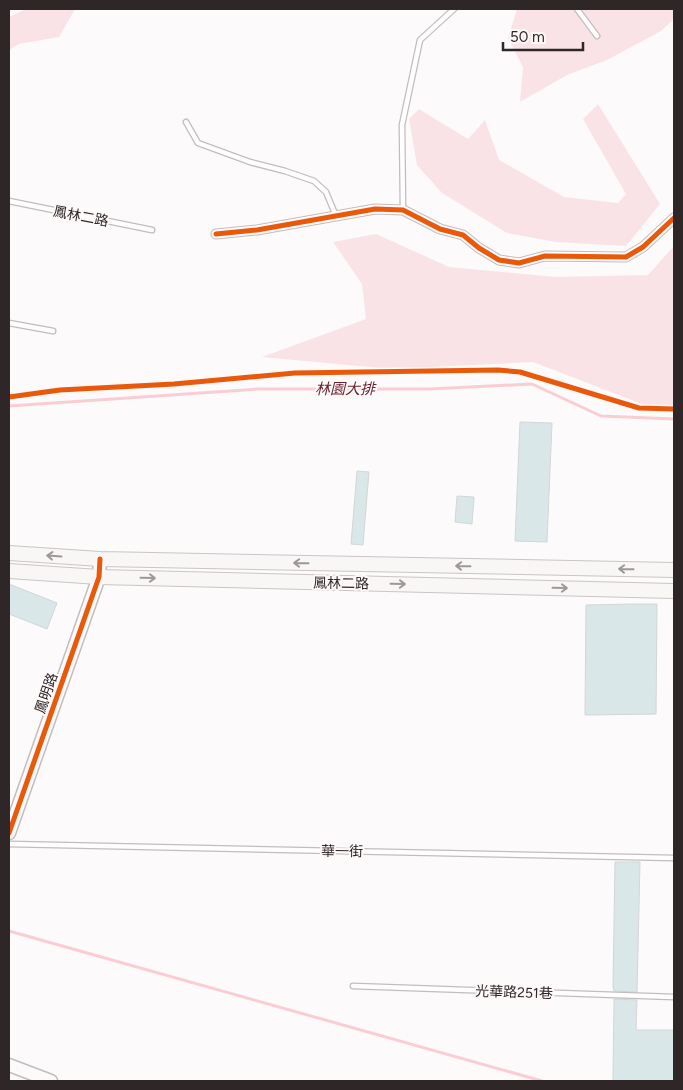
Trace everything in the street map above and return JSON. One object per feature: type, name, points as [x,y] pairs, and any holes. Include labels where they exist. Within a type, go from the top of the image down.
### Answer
[{"type":"main road","name":"鳳林二路","points":[[9,553],[100,559],[674,570]]},
{"type":"main road","name":"鳳林二路","points":[[9,571],[99,577],[674,591]]},
{"type":"street","points":[[216,234],[257,230],[375,210],[403,210],[440,229],[464,235],[479,248],[499,260],[519,263],[545,256],[626,257],[643,247],[674,218]]},
{"type":"street","name":"鳳明路","points":[[9,833],[99,577],[100,559]]},
{"type":"street","points":[[9,1065],[51,1081]]},
{"type":"lane","points":[[403,210],[402,125],[420,40],[454,9]]},
{"type":"lane","points":[[576,9],[597,36]]},
{"type":"lane","points":[[186,122],[198,143],[250,162],[314,181],[326,192],[336,216]]},
{"type":"lane","name":"鳳林二路","points":[[9,201],[152,230]]},
{"type":"lane","points":[[9,323],[53,332]]},
{"type":"lane","name":"華一街","points":[[9,844],[674,858]]},
{"type":"lane","name":"光華路251巷","points":[[353,986],[674,997]]},
{"type":"shaded area","points":[[26,9],[75,9],[59,37],[19,44],[9,50],[9,17]]},
{"type":"shaded area","points":[[517,9],[674,9],[674,19],[661,31],[607,60],[567,75],[520,102],[523,67],[508,38]]},
{"type":"shaded area","points":[[598,104],[660,204],[626,246],[556,242],[507,233],[442,193],[417,165],[409,119],[419,109],[468,139],[485,120],[499,160],[564,197],[618,203],[626,194],[583,119]]},
{"type":"shaded area","points":[[376,234],[449,267],[556,277],[648,275],[674,246],[674,405],[647,406],[533,362],[391,369],[262,357],[366,319],[362,284],[333,242]]},
{"type":"building","points":[[520,422],[552,423],[547,542],[515,541]]},
{"type":"building","points":[[357,471],[369,472],[363,545],[351,544]]},
{"type":"building","points":[[457,496],[474,497],[472,524],[455,522]]},
{"type":"building","points":[[9,584],[57,603],[47,629],[9,614]]},
{"type":"building","points":[[657,604],[656,714],[585,715],[586,605]]},
{"type":"building","points":[[615,862],[640,862],[637,992],[614,991],[613,986]]},
{"type":"building","points":[[614,999],[637,1000],[636,1030],[674,1030],[674,1081],[613,1081]]},
{"type":"waterway","name":"林園大排","points":[[9,406],[259,389],[429,389],[532,384],[601,416],[674,419]]},
{"type":"waterway","points":[[9,931],[542,1081]]},
{"type":"cycle path","points":[[216,234],[257,230],[375,209],[403,210],[440,229],[463,235],[479,248],[499,260],[519,263],[545,256],[626,257],[643,247],[674,218]]},
{"type":"cycle path","points":[[9,397],[60,390],[174,384],[295,373],[498,370],[520,372],[639,408],[674,409]]},
{"type":"cycle path","points":[[9,833],[99,577],[100,559]]}]
